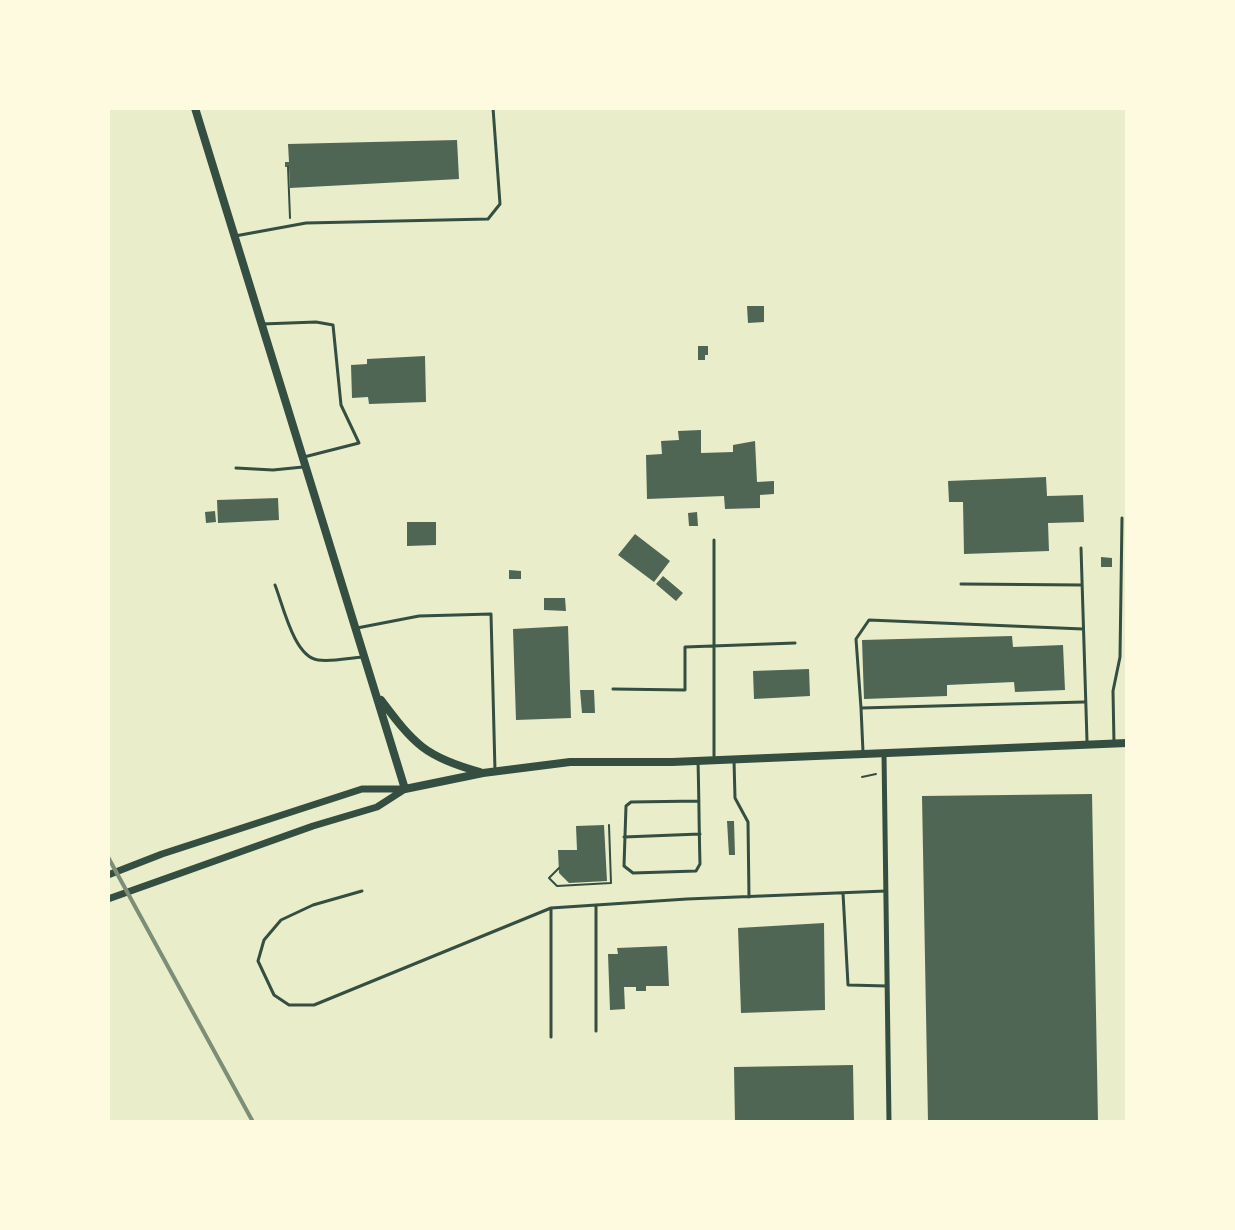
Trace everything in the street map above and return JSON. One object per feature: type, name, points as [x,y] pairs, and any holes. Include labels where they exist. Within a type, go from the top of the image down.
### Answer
[{"type":"main road","points":[[195,108],[405,789]]},
{"type":"main road","points":[[378,696],[419,747],[449,764],[483,773]]},
{"type":"main road","points":[[108,875],[162,854],[362,789],[405,789],[483,773],[570,762],[734,760],[1127,743]]},
{"type":"main road","points":[[108,899],[313,826],[377,807],[405,789]]},
{"type":"street","points":[[884,754],[889,1122]]},
{"type":"lane","points":[[235,236],[306,223],[488,219],[500,204],[493,108]]},
{"type":"lane","points":[[236,468],[273,470],[359,443],[341,405],[333,325],[316,322],[262,324]]},
{"type":"lane","points":[[1114,744],[1113,691],[1120,657],[1122,518]]},
{"type":"lane","points":[[714,540],[714,760]]},
{"type":"lane","points":[[1081,548],[1087,745]]},
{"type":"lane","points":[[961,584],[1082,585]]},
{"type":"lane","points":[[275,585],[297,644],[305,655],[317,660],[366,657]]},
{"type":"lane","points":[[357,628],[419,616],[491,614],[495,772]]},
{"type":"lane","points":[[863,755],[856,639],[869,620],[1083,629]]},
{"type":"lane","points":[[613,689],[685,690],[685,647],[795,643]]},
{"type":"lane","points":[[861,708],[1084,702]]},
{"type":"lane","points":[[734,760],[735,798],[748,822],[749,897]]},
{"type":"lane","points":[[698,761],[700,834],[700,864],[696,871],[633,873],[624,866],[626,806],[631,802],[699,801]]},
{"type":"lane","points":[[624,837],[700,834]]},
{"type":"lane","points":[[362,891],[313,905],[281,920],[264,940],[258,961],[274,995],[289,1005],[314,1005],[551,908],[886,891]]},
{"type":"lane","points":[[843,893],[848,985],[888,986]]},
{"type":"lane","points":[[596,905],[596,1031]]},
{"type":"lane","points":[[551,908],[551,1037]]},
{"type":"path","points":[[288,167],[291,226]]},
{"type":"path","points":[[862,777],[884,774]]},
{"type":"path","points":[[609,825],[612,904]]},
{"type":"path","points":[[559,868],[549,878],[557,886],[611,883]]},
{"type":"building","points":[[457,140],[459,179],[290,188],[289,167],[285,167],[285,162],[289,162],[288,144]]},
{"type":"building","points":[[747,306],[764,306],[764,322],[748,323]]},
{"type":"building","points":[[698,346],[708,346],[705,360],[698,360]]},
{"type":"building","points":[[425,356],[426,402],[369,404],[368,397],[352,398],[351,365],[367,364],[367,359]]},
{"type":"building","points":[[701,430],[701,453],[733,452],[733,445],[755,441],[757,482],[774,481],[774,494],[760,495],[760,508],[725,509],[724,496],[647,499],[646,455],[662,454],[661,441],[679,440],[678,431]]},
{"type":"building","points":[[1046,477],[1047,496],[1083,495],[1084,522],[1048,523],[1049,551],[964,554],[963,502],[949,502],[948,481]]},
{"type":"building","points":[[278,498],[279,520],[218,523],[217,500]]},
{"type":"building","points":[[215,511],[216,522],[206,523],[205,512]]},
{"type":"building","points":[[697,512],[698,526],[689,526],[688,513]]},
{"type":"building","points":[[407,522],[436,522],[436,545],[407,546]]},
{"type":"building","points":[[635,534],[670,561],[654,582],[618,555]]},
{"type":"building","points":[[1101,557],[1112,558],[1112,567],[1101,567]]},
{"type":"building","points":[[509,570],[521,571],[521,579],[509,579]]},
{"type":"building","points":[[663,576],[683,593],[676,601],[656,584]]},
{"type":"building","points":[[544,598],[565,598],[566,611],[544,610]]},
{"type":"building","points":[[568,626],[571,718],[516,720],[513,629]]},
{"type":"building","points":[[1012,636],[1013,647],[1063,645],[1065,690],[1015,692],[1014,682],[947,685],[947,696],[864,699],[862,640]]},
{"type":"building","points":[[809,669],[810,696],[754,699],[753,671]]},
{"type":"building","points":[[580,690],[594,690],[595,713],[582,713]]},
{"type":"building","points":[[1092,794],[1098,1122],[928,1122],[922,796]]},
{"type":"building","points":[[727,821],[734,821],[735,855],[729,855]]},
{"type":"building","points":[[604,825],[607,881],[569,883],[559,873],[558,850],[577,850],[576,826]]},
{"type":"building","points":[[824,923],[825,1010],[741,1013],[738,928]]},
{"type":"building","points":[[667,946],[669,986],[646,986],[646,991],[624,987],[625,1009],[610,1010],[608,954],[618,954],[617,948]]},
{"type":"building","points":[[853,1065],[854,1122],[735,1122],[734,1067]]},
{"type":"railway","points":[[108,857],[253,1122]]}]
